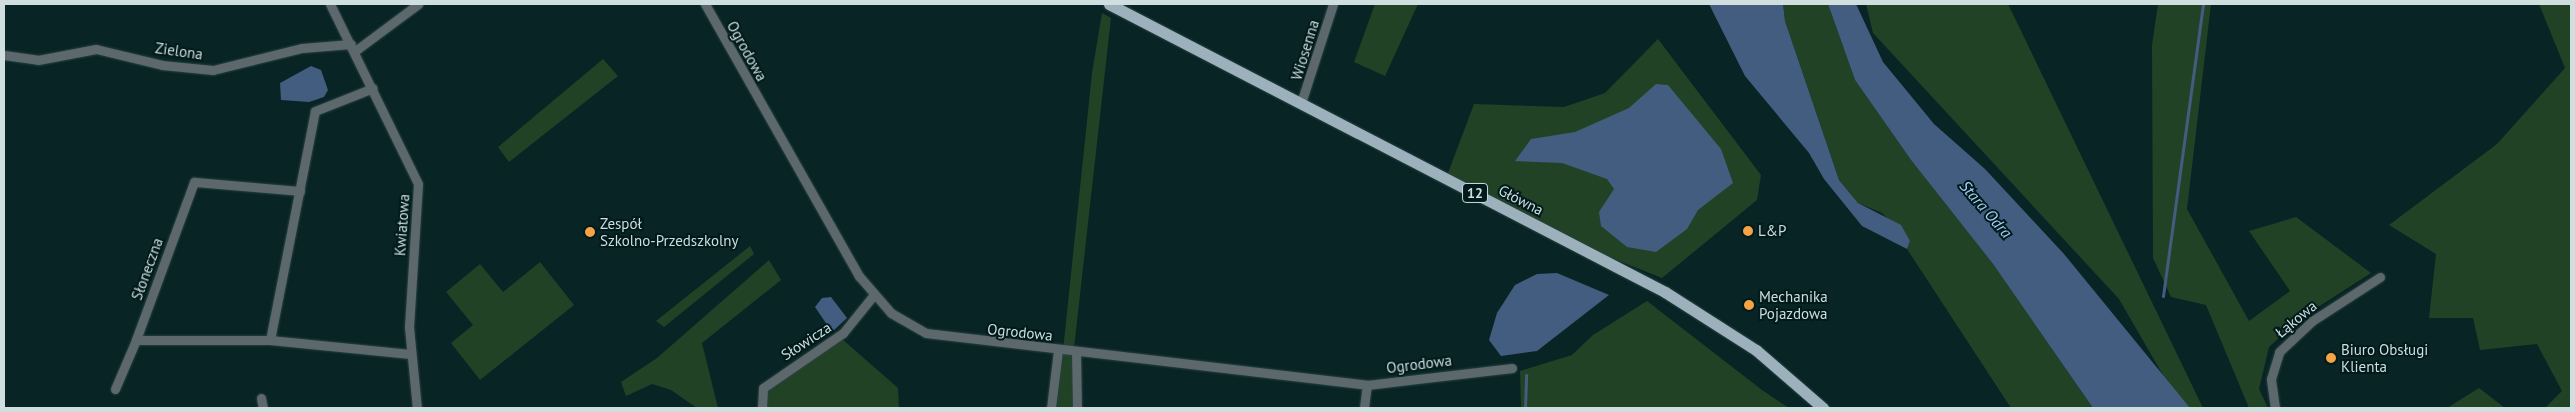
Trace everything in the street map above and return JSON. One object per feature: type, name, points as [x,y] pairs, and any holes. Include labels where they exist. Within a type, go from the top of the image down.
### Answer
[{"type":"main road","name":"Główna","points":[[1109,4],[1700,312],[1756,350],[1823,408]]},
{"type":"street","name":"Kwiatowa","points":[[330,4],[373,88],[418,184],[410,354],[417,408]]},
{"type":"street","points":[[353,48],[418,4]]},
{"type":"street","name":"Ogrodowa","points":[[705,4],[873,296],[926,333],[1366,385],[1512,368]]},
{"type":"street","name":"Wiosenna","points":[[1301,103],[1333,4]]},
{"type":"street","name":"Zielona","points":[[4,55],[38,60],[96,49],[162,65],[213,70],[302,48],[353,48]]},
{"type":"street","points":[[270,340],[315,111],[373,88]]},
{"type":"street","name":"Słoneczna","points":[[136,340],[194,182],[300,191]]},
{"type":"street","name":"Łąkowa","points":[[2276,408],[2271,380],[2279,352],[2312,321],[2380,277]]},
{"type":"street","name":"Słowicza","points":[[762,408],[763,388],[843,333],[873,296]]},
{"type":"street","points":[[115,389],[136,340],[270,340],[410,354]]},
{"type":"street","points":[[1051,408],[1058,350]]},
{"type":"street","points":[[1076,352],[1077,408]]},
{"type":"street","points":[[1364,408],[1366,385]]},
{"type":"street","points":[[261,398],[263,408]]},
{"type":"green space","points":[[1375,4],[1418,4],[1385,76],[1354,62]]},
{"type":"green space","points":[[1783,4],[1828,4],[1855,80],[1911,160],[1993,264],[2093,408],[2011,408],[1907,249],[1910,241],[1882,213],[1858,203],[1839,180],[1785,21]]},
{"type":"green space","points":[[1866,4],[2008,4],[2203,408],[2182,408],[2119,299],[1873,33]]},
{"type":"green space","points":[[2158,4],[2211,4],[2187,209],[2249,321],[2290,291],[2249,231],[2296,217],[2371,273],[2301,318],[2269,347],[2259,389],[2268,408],[2249,408],[2206,305],[2171,297],[2153,258],[2152,45]]},
{"type":"green space","points":[[2539,4],[2571,4],[2571,408],[2545,408],[2562,391],[2537,344],[2480,350],[2473,318],[2429,318],[2436,254],[2389,225],[2497,144],[2565,68]]},
{"type":"green space","points":[[1102,13],[1111,18],[1072,366],[1073,408],[1057,408],[1092,73]]},
{"type":"green space","points":[[1658,39],[1761,175],[1757,200],[1662,278],[1544,231],[1445,181],[1474,104],[1564,107],[1605,93]]},
{"type":"green space","points":[[603,59],[618,76],[509,162],[498,147]]},
{"type":"green space","points":[[750,246],[754,254],[664,327],[656,321]]},
{"type":"green space","points":[[769,260],[781,280],[702,343],[718,408],[697,408],[671,390],[652,384],[626,396],[621,382],[657,358]]},
{"type":"green space","points":[[540,262],[574,305],[480,380],[451,343],[473,325],[446,292],[480,264],[503,292]]},
{"type":"green space","points":[[1647,301],[1762,390],[1789,408],[1521,408],[1520,371],[1572,355],[1593,335]]},
{"type":"green space","points":[[842,339],[898,388],[899,408],[765,408],[765,396],[774,385]]},
{"type":"green space","points":[[2479,388],[2505,408],[2447,408]]},
{"type":"water","points":[[1709,4],[1783,4],[1785,21],[1839,180],[1858,203],[1901,225],[1910,241],[1907,249],[1862,226],[1824,179],[1809,153],[1745,76]]},
{"type":"water","name":"Stara Odra","points":[[1828,4],[1856,4],[1883,62],[1934,124],[1985,169],[2064,254],[2190,408],[2093,408],[1993,264],[1911,160],[1855,80]]},
{"type":"water","points":[[311,66],[321,70],[328,90],[324,97],[309,102],[281,100],[280,83]]},
{"type":"water","points":[[1656,84],[1668,85],[1721,149],[1733,183],[1698,210],[1687,229],[1656,252],[1627,247],[1601,226],[1599,212],[1614,189],[1607,179],[1562,163],[1515,161],[1531,139],[1575,132],[1629,108]]},
{"type":"water","points":[[1557,273],[1609,295],[1537,351],[1501,356],[1489,340],[1497,313],[1515,285],[1537,274]]},
{"type":"water","points":[[831,297],[847,318],[832,332],[815,307],[822,298]]},
{"type":"waterway","points":[[2163,296],[2203,4]]},
{"type":"waterway","points":[[1525,408],[1526,375]]},
{"type":"place","name":"L&P","points":[[1748,231]]},
{"type":"place","name":"Zespół Szkolno-Przedszkolny","points":[[590,232]]},
{"type":"place","name":"Mechanika Pojazdowa","points":[[1749,305]]},
{"type":"place","name":"Biuro Obsługi Klienta","points":[[2331,358]]}]
